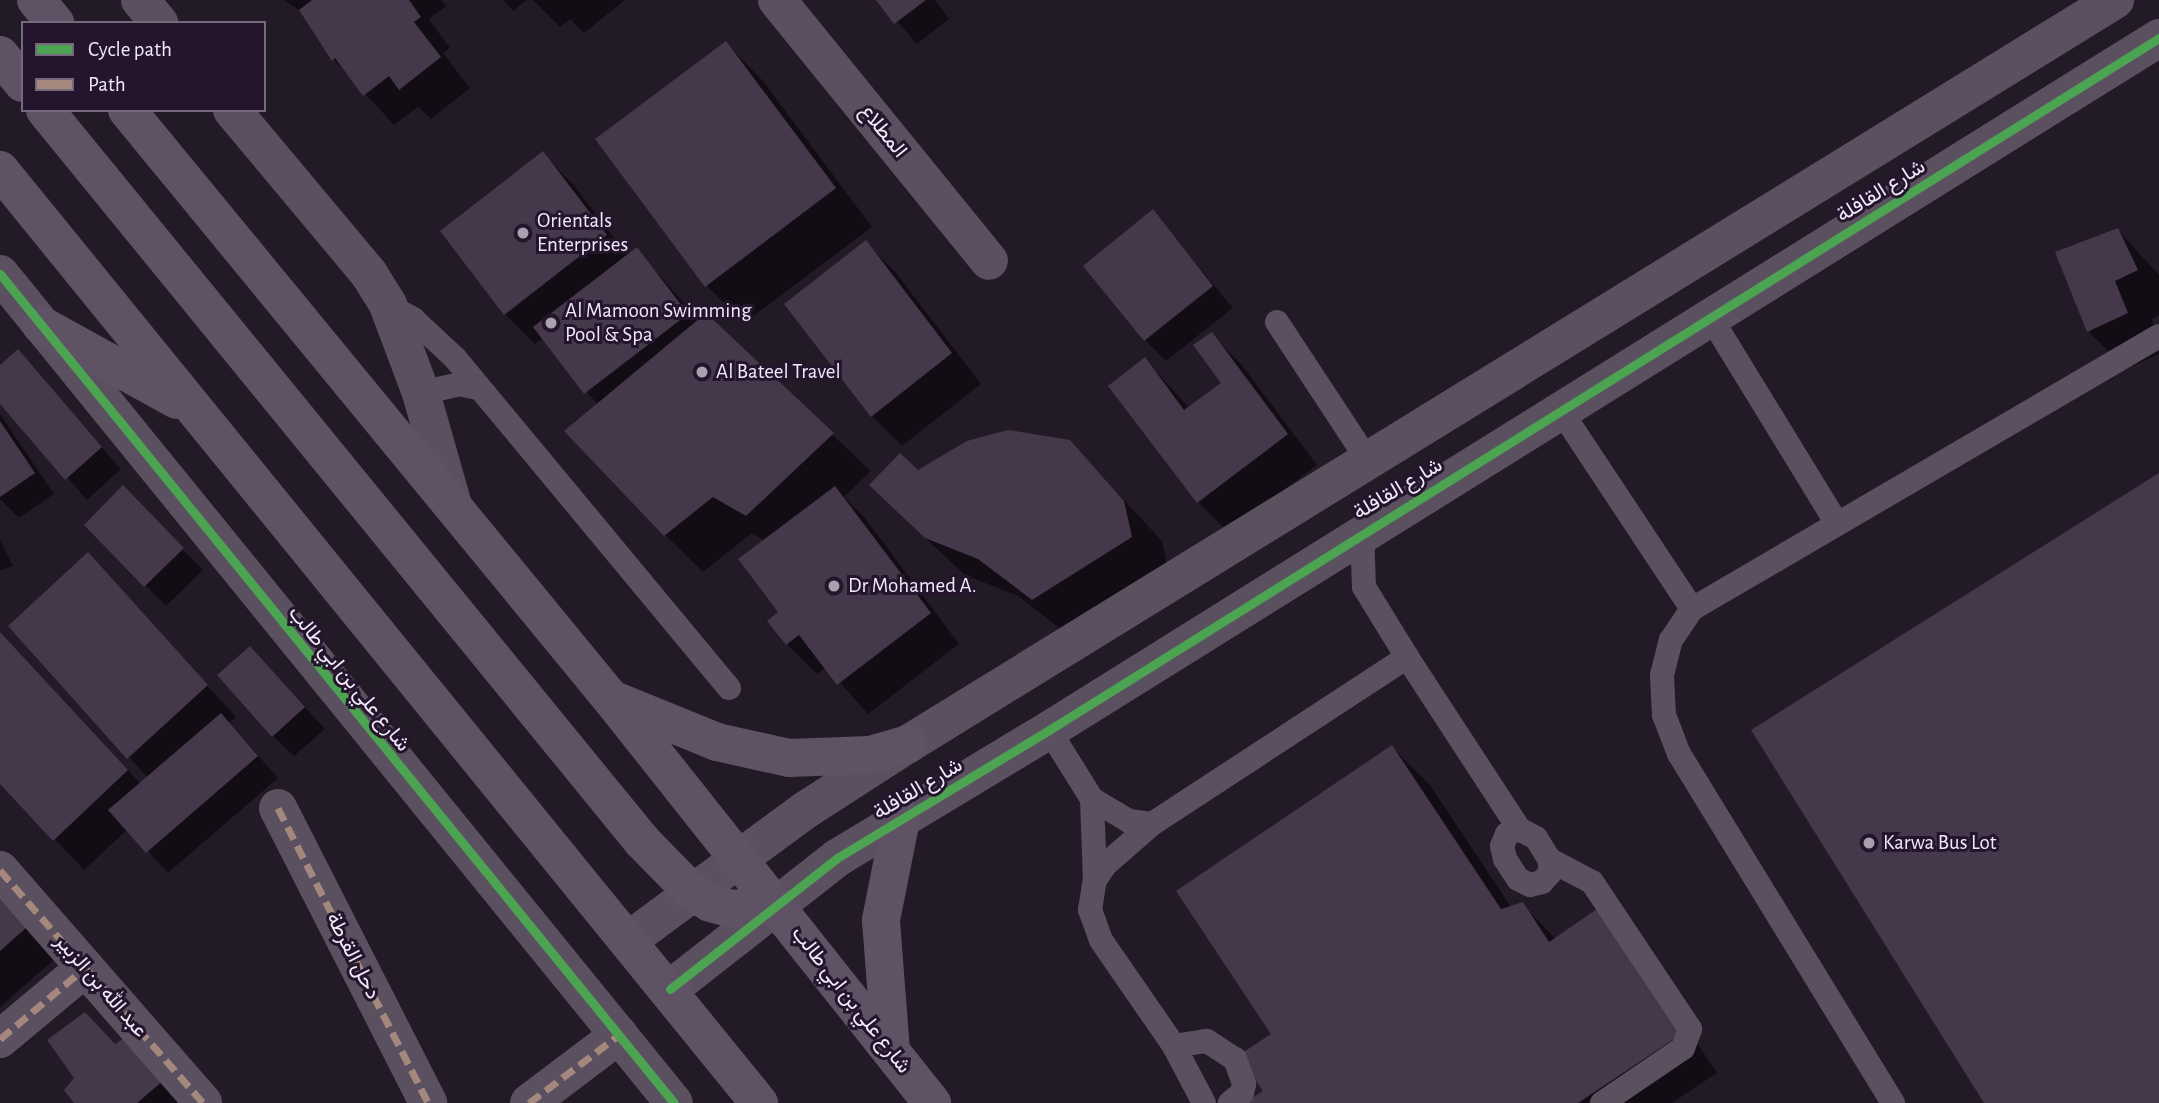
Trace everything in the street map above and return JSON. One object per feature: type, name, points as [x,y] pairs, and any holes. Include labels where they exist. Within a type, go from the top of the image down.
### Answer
[{"type":"main road","points":[[36,0],[53,21]]},
{"type":"main road","points":[[0,55],[21,81]]},
{"type":"main road","points":[[47,112],[642,841],[692,892],[732,909],[775,905]]},
{"type":"main road","name":"شارع علي بن ابي طالب","points":[[129,112],[612,700],[932,1103]]},
{"type":"main road","points":[[0,170],[670,989],[759,1103]]},
{"type":"main road","points":[[41,325],[193,409]]},
{"type":"main road","points":[[612,700],[717,742],[789,758],[856,756],[908,744]]},
{"type":"main road","points":[[891,1051],[881,920],[901,820]]},
{"type":"street","points":[[140,0],[157,21]]},
{"type":"street","name":"المطلاع","points":[[777,0],[989,261]]},
{"type":"street","name":"شارع القافلة","points":[[629,940],[737,858],[908,744],[2115,0]]},
{"type":"street","name":"شارع القافلة","points":[[670,989],[837,858],[1049,730],[1362,531],[1711,318],[2159,38]]},
{"type":"street","name":"شارع علي بن ابي طالب","points":[[234,112],[369,275],[388,304],[421,393],[453,505]]},
{"type":"street","name":"شارع علي بن ابي طالب","points":[[3,279],[674,1103]]},
{"type":"street","name":"دحل القرطة","points":[[278,808],[428,1103]]},
{"type":"street","name":"عبد الله بن الزبير","points":[[0,870],[203,1103]]},
{"type":"street","points":[[0,1039],[85,968]]},
{"type":"street","points":[[529,1103],[619,1035]]},
{"type":"lane","name":"شارع علي بن ابي طالب","points":[[388,304],[435,336],[729,688]]},
{"type":"lane","points":[[1711,318],[1836,522]]},
{"type":"lane","points":[[1277,322],[1369,462]]},
{"type":"lane","points":[[1893,1103],[1679,754],[1664,715],[1662,675],[1671,640],[1692,610],[1836,522],[2159,336]]},
{"type":"lane","points":[[421,393],[459,384],[478,388]]},
{"type":"lane","points":[[1560,411],[1692,610]]},
{"type":"lane","points":[[1362,531],[1364,587],[1519,829],[1536,838],[1550,860],[1592,882],[1690,1029],[1683,1048],[1602,1103]]},
{"type":"lane","points":[[1095,880],[1105,866],[1152,824],[1407,657]]},
{"type":"lane","points":[[1049,730],[1092,799],[1129,821],[1152,824]]},
{"type":"lane","points":[[1092,799],[1095,880],[1091,895],[1093,926],[1174,1046],[1206,1102]]},
{"type":"lane","points":[[1519,829],[1507,835],[1502,846],[1518,879],[1530,885],[1542,882],[1550,873],[1550,860]]},
{"type":"lane","points":[[1174,1046],[1207,1041],[1235,1059],[1244,1084],[1242,1093],[1230,1103]]},
{"type":"building","points":[[312,0],[409,0],[421,17],[414,22],[441,57],[399,90],[389,76],[363,96],[335,58],[332,61],[299,10]]},
{"type":"building","points":[[876,0],[926,0],[894,24]]},
{"type":"building","points":[[726,41],[836,188],[705,287],[595,139]]},
{"type":"building","name":"Orientals Enterprises","points":[[543,151],[607,235],[504,315],[440,231]]},
{"type":"building","points":[[1153,209],[1213,286],[1144,341],[1083,266]]},
{"type":"building","points":[[2118,228],[2138,270],[2115,281],[2128,313],[2087,332],[2055,252]]},
{"type":"building","points":[[866,240],[952,353],[871,417],[784,304]]},
{"type":"building","points":[[637,247],[688,314],[584,394],[533,327]]},
{"type":"building","name":"Al Bateel Travel","points":[[706,313],[834,433],[746,516],[713,497],[664,536],[564,431]]},
{"type":"building","points":[[1212,332],[1288,434],[1197,503],[1108,386],[1145,357],[1184,410],[1221,383],[1193,345]]},
{"type":"building","points":[[18,349],[102,447],[65,480],[0,404],[0,365]]},
{"type":"building","points":[[0,421],[35,473],[0,497]]},
{"type":"building","points":[[1008,430],[1070,440],[1124,501],[1132,537],[1032,600],[978,559],[925,538],[869,485],[900,453],[918,470],[967,441]]},
{"type":"building","points":[[2159,473],[2159,1103],[1984,1103],[1751,730]]},
{"type":"building","points":[[123,485],[184,548],[144,587],[84,525]]},
{"type":"building","name":"Dr Mohamed A.","points":[[835,486],[931,613],[837,685],[799,635],[786,645],[767,621],[778,612],[738,559]]},
{"type":"building","points":[[88,552],[208,685],[127,759],[8,626]]},
{"type":"building","points":[[0,632],[128,770],[53,841],[0,784]]},
{"type":"building","points":[[250,646],[305,707],[272,737],[217,675]]},
{"type":"building","points":[[221,713],[258,756],[146,853],[108,810]]},
{"type":"building","points":[[1392,745],[1501,909],[1523,902],[1549,942],[1597,909],[1680,1035],[1578,1103],[1244,1103],[1263,1091],[1239,1055],[1271,1034],[1176,891]]},
{"type":"building","points":[[0,895],[27,927],[0,951]]},
{"type":"building","points":[[85,1012],[115,1044],[126,1037],[164,1080],[137,1103],[74,1103],[64,1090],[74,1078],[47,1040]]},
{"type":"marked path","points":[[278,808],[428,1103]]},
{"type":"marked path","points":[[0,870],[203,1103]]},
{"type":"marked path","points":[[0,1039],[85,968]]},
{"type":"marked path","points":[[529,1103],[619,1035]]},
{"type":"cycle path","points":[[670,989],[837,858],[1049,730],[2159,38]]},
{"type":"cycle path","points":[[0,274],[674,1103]]},
{"type":"place","name":"Orientals Enterprises","points":[[523,233]]},
{"type":"place","name":"Al Mamoon Swimming Pool & Spa","points":[[551,323]]},
{"type":"place","name":"Al Bateel Travel","points":[[702,372]]},
{"type":"place","name":"Dr Mohamed A.","points":[[834,586]]},
{"type":"place","name":"Karwa Bus Lot","points":[[1869,843]]}]
